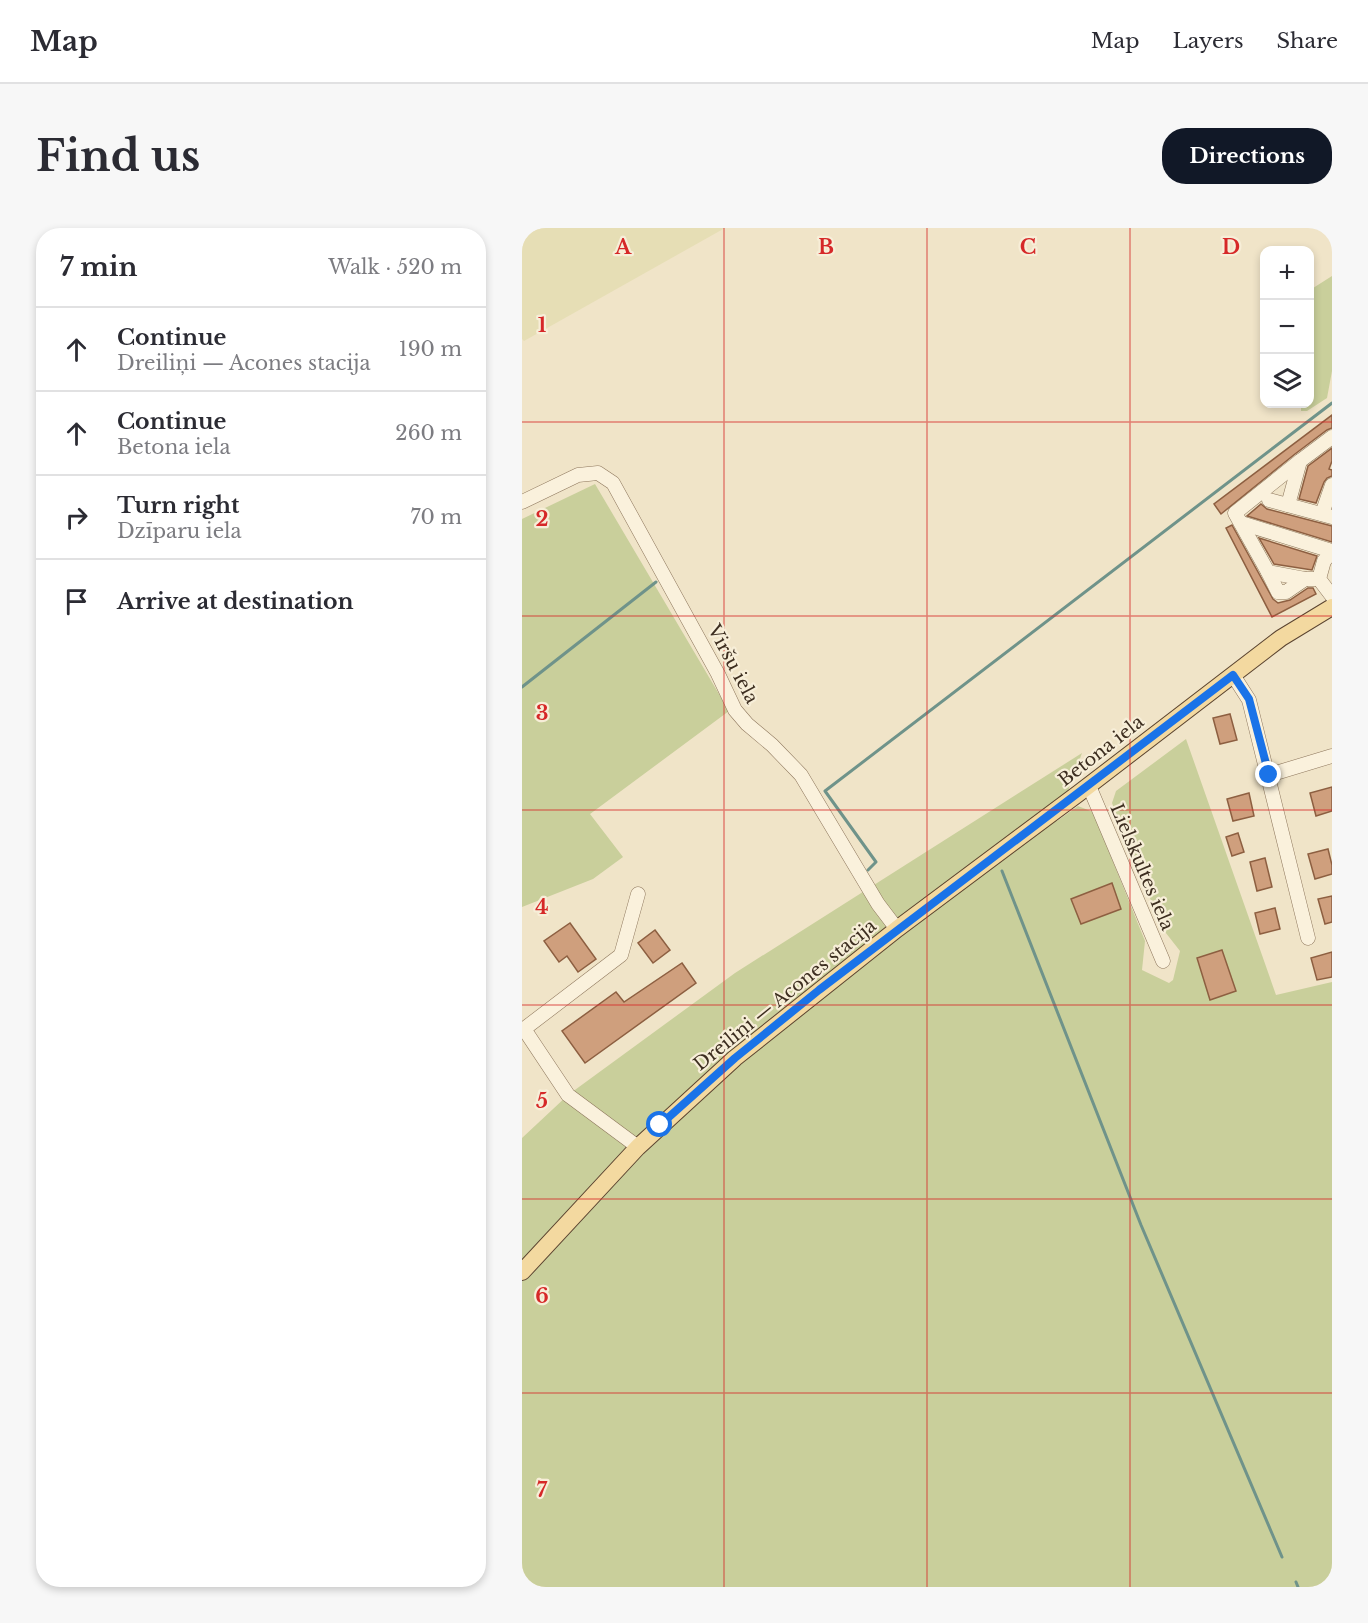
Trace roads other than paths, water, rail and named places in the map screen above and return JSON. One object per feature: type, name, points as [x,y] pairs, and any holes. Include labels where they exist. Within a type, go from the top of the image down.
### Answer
[{"type":"main road","name":"Betona iela","points":[[897,929],[1089,786],[1281,638],[1332,608]]},
{"type":"main road","name":"Dreiliņi — Acones stacija","points":[[522,1272],[638,1147],[735,1058],[897,929]]},
{"type":"street","points":[[1332,437],[1235,513],[1268,572],[1312,579],[1332,596]]},
{"type":"street","points":[[1288,505],[1300,461]]},
{"type":"street","name":"Viršu iela","points":[[522,502],[579,475],[598,473],[613,483],[718,674],[735,710],[801,775],[878,904],[897,929]]},
{"type":"street","points":[[1269,500],[1327,516],[1332,485]]},
{"type":"street","points":[[1240,523],[1332,552],[1312,579]]},
{"type":"street","points":[[1233,675],[1249,699],[1308,938]]},
{"type":"street","points":[[1269,775],[1332,756]]},
{"type":"street","name":"Lielskultes iela","points":[[1089,786],[1163,961]]},
{"type":"street","points":[[638,894],[621,955],[523,1029],[568,1095],[638,1147]]},
{"type":"waterway","points":[[868,870],[876,862],[825,791],[1332,403]]},
{"type":"waterway","points":[[522,687],[656,582]]},
{"type":"waterway","points":[[1002,871],[1141,1225],[1282,1557]]},
{"type":"waterway","points":[[1296,1582],[1298,1587]]}]
